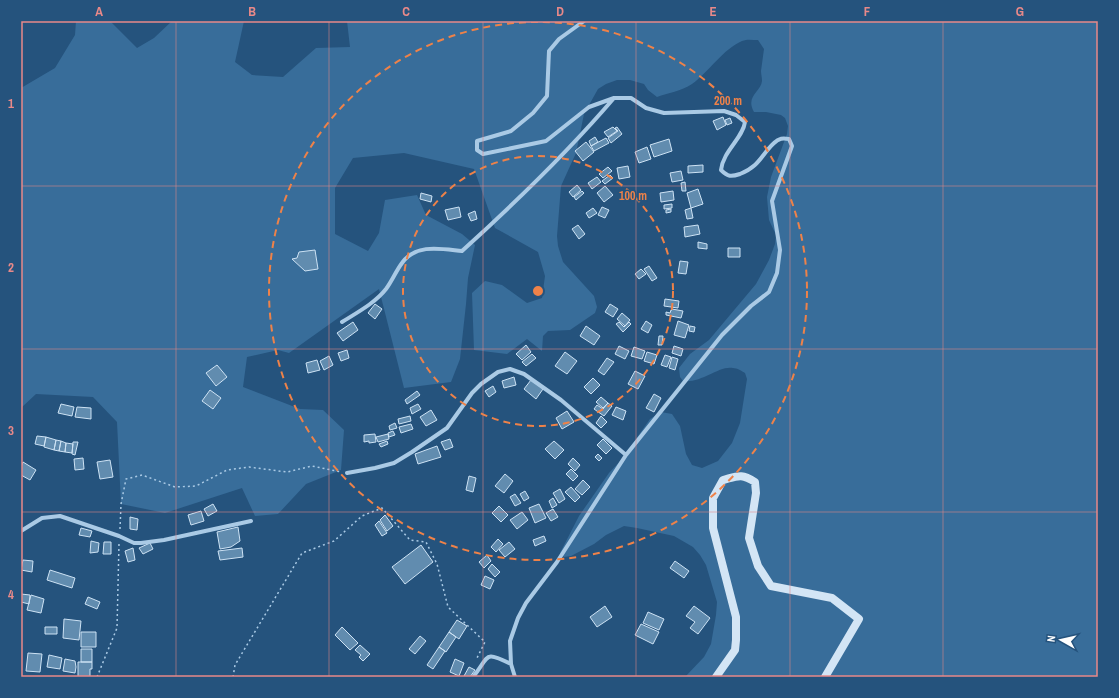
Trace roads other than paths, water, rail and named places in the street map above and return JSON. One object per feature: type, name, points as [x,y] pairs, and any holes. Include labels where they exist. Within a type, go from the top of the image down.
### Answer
[{"type":"main road","points":[[716,677],[735,650],[736,617],[713,528],[713,498],[723,480],[737,476],[746,476],[755,482],[756,492],[749,538],[758,566],[770,586],[832,598],[859,619],[825,677]]},
{"type":"street","points":[[515,677],[511,664],[510,640],[518,618],[526,603],[557,562],[626,455],[722,335],[751,306],[769,292],[777,273],[780,250],[772,201],[792,146],[789,139],[782,138],[775,142],[762,159],[752,168],[732,177],[726,176],[721,170],[722,164],[744,127],[745,122],[741,118],[724,112],[664,113],[646,108],[631,98],[614,98],[589,107],[546,141],[483,154],[476,150],[477,141],[511,131],[533,113],[547,96],[549,51],[558,39],[584,21]]},
{"type":"street","points":[[342,322],[375,301],[386,289],[403,261],[410,254],[421,250],[434,248],[462,251],[529,189],[614,98]]},
{"type":"street","points":[[347,473],[375,468],[394,462],[412,452],[447,428],[472,393],[481,384],[498,372],[510,369],[524,374],[561,400],[626,455]]},
{"type":"street","points":[[21,531],[42,518],[60,516],[119,536],[134,543],[164,540],[251,521]]},
{"type":"street","points":[[473,677],[486,658],[490,656],[495,656],[511,664]]}]
